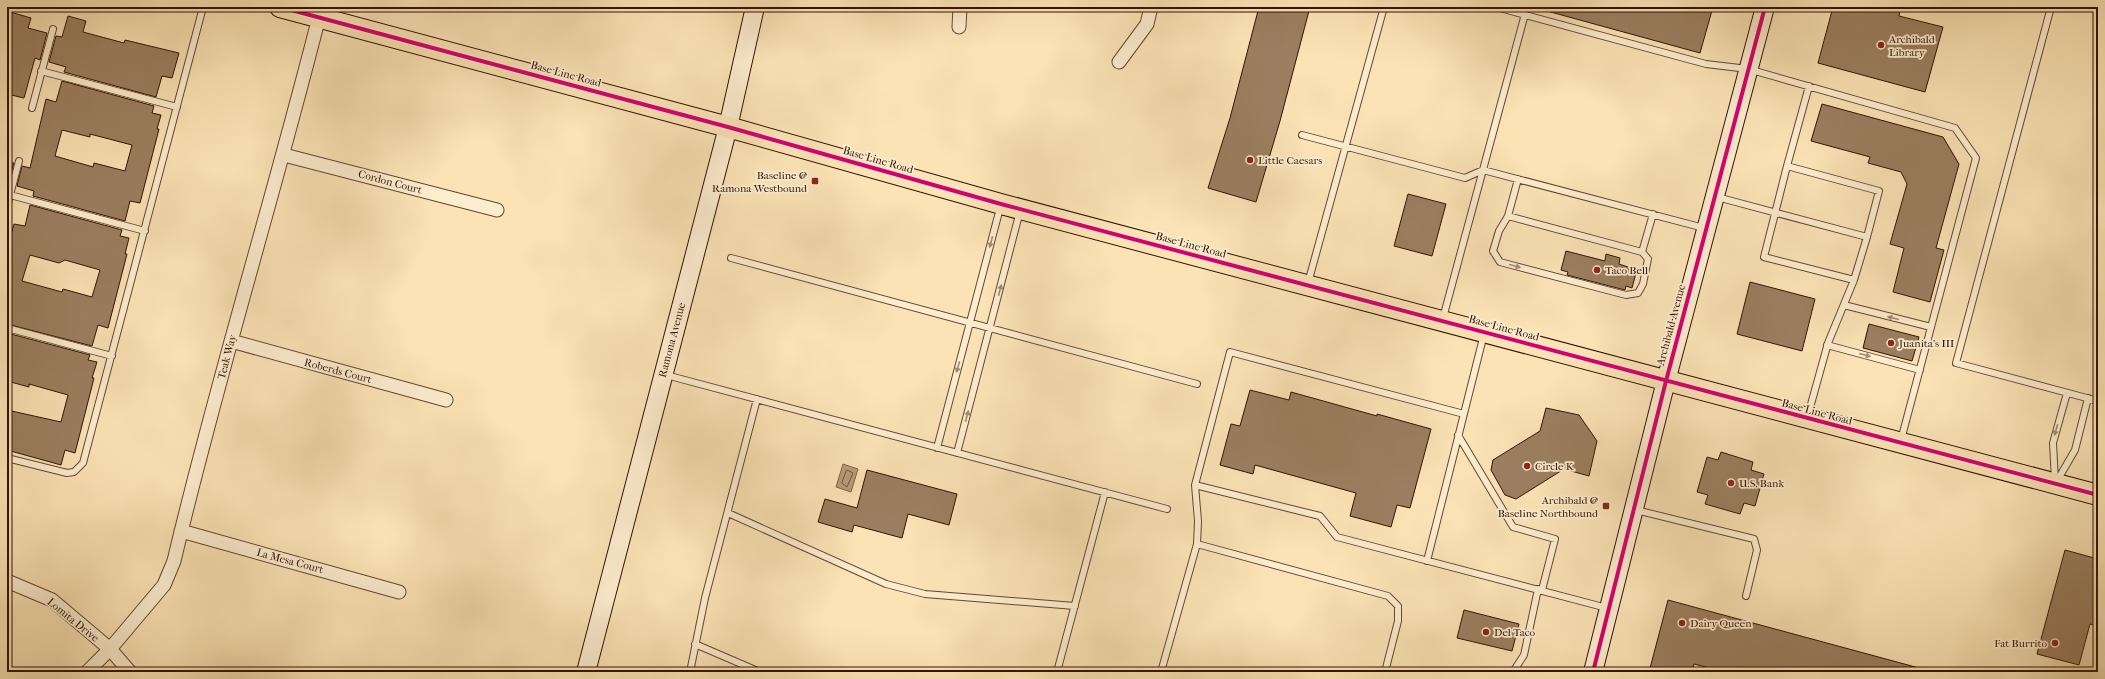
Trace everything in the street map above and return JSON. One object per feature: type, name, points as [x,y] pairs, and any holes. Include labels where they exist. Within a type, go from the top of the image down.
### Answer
[{"type":"main road","name":"Base Line Road","points":[[280,7],[728,127],[1001,204],[2098,495]]},
{"type":"main road","name":"Ramona Avenue","points":[[586,672],[728,127],[755,7]]},
{"type":"main road","name":"Archibald Avenue","points":[[1593,672],[1666,381],[1765,7]]},
{"type":"street","points":[[959,27],[960,7]]},
{"type":"street","points":[[1119,62],[1147,24],[1151,7]]},
{"type":"street","name":"Teak Way","points":[[87,672],[110,649],[164,585],[174,562],[231,341],[284,155],[319,17]]},
{"type":"street","name":"Cordon Court","points":[[284,155],[497,210]]},
{"type":"street","name":"Roberds Court","points":[[231,341],[446,400]]},
{"type":"street","name":"La Mesa Court","points":[[181,531],[399,592]]},
{"type":"street","name":"Lomita Drive","points":[[7,581],[52,600],[110,649],[130,672]]},
{"type":"lane","points":[[7,458],[67,473],[79,469],[86,457],[203,7]]},
{"type":"lane","points":[[1308,285],[1347,148],[1384,7]]},
{"type":"lane","points":[[1496,7],[1706,64],[1748,69],[1955,128],[1976,158],[1901,443]]},
{"type":"lane","points":[[2051,7],[1956,363],[2098,401]]},
{"type":"lane","points":[[1442,321],[1524,14]]},
{"type":"lane","points":[[32,108],[53,29]]},
{"type":"lane","points":[[41,72],[178,107]]},
{"type":"lane","points":[[1809,86],[1764,257],[1854,280]]},
{"type":"lane","points":[[1302,136],[1465,178],[1483,170],[1706,228]]},
{"type":"lane","points":[[7,206],[19,161]]},
{"type":"lane","points":[[1787,166],[1879,191],[1854,280],[1827,345],[1807,418]]},
{"type":"lane","points":[[1508,216],[1642,252],[1648,259],[1643,284],[1638,293],[1626,295],[1500,262],[1493,251],[1499,232],[1508,216],[1518,179]]},
{"type":"lane","points":[[10,195],[145,231]]},
{"type":"lane","points":[[1715,196],[1867,237]]},
{"type":"lane","points":[[937,448],[1001,204]]},
{"type":"lane","points":[[957,453],[1021,209]]},
{"type":"lane","points":[[1642,252],[1653,214]]},
{"type":"lane","points":[[731,258],[1198,384]]},
{"type":"lane","points":[[1844,305],[1931,327]]},
{"type":"lane","points":[[7,328],[112,356]]},
{"type":"lane","points":[[1427,561],[1485,332]]},
{"type":"lane","points":[[1827,345],[1920,370]]},
{"type":"lane","points":[[1161,672],[1197,544],[1198,521],[1194,485],[1230,352],[1464,414]]},
{"type":"lane","points":[[663,375],[1167,509]]},
{"type":"lane","points":[[2055,484],[2053,443],[2067,392]]},
{"type":"lane","points":[[2055,484],[2075,450],[2088,398]]},
{"type":"lane","points":[[690,672],[695,644],[756,399]]},
{"type":"lane","points":[[1458,435],[1513,527],[1555,539],[1540,590],[1524,655],[1513,672]]},
{"type":"lane","points":[[1194,485],[1320,516],[1338,537],[1608,608]]},
{"type":"lane","points":[[1057,672],[1105,492]]},
{"type":"lane","points":[[1633,509],[1754,539],[1757,550],[1746,596]]},
{"type":"lane","points":[[728,514],[886,584],[908,590],[925,594],[1075,606]]},
{"type":"lane","points":[[1197,544],[1388,596],[1398,606],[1398,621],[1385,672]]},
{"type":"lane","points":[[695,644],[760,672]]},
{"type":"water","points":[[843,464],[858,469],[851,492],[836,487]]},
{"type":"building","points":[[1259,7],[1310,7],[1280,121],[1256,202],[1208,188],[1230,118]]},
{"type":"building","points":[[1548,7],[1713,7],[1700,53],[1547,11]]},
{"type":"building","name":"Archibald Library","points":[[1833,7],[1865,7],[1878,11],[1879,7],[1885,7],[1900,11],[1899,16],[1943,27],[1925,92],[1818,63]]},
{"type":"building","points":[[7,11],[31,18],[28,28],[47,33],[40,60],[35,58],[24,98],[7,94]]},
{"type":"building","points":[[68,16],[86,21],[83,32],[124,43],[125,40],[179,53],[172,78],[162,76],[156,97],[64,72],[66,67],[49,62],[56,36],[62,37]]},
{"type":"building","points":[[62,81],[154,106],[152,113],[161,115],[157,129],[159,129],[140,203],[130,201],[125,221],[33,196],[34,191],[17,186],[22,166],[30,168],[46,99],[56,102]],"holes":[[[62,130],[90,137],[90,134],[132,145],[125,171],[94,163],[93,167],[55,156]]]},
{"type":"building","points":[[1822,104],[1943,137],[1959,164],[1936,248],[1944,250],[1930,302],[1893,292],[1904,248],[1890,244],[1907,184],[1901,172],[1868,163],[1870,157],[1811,141]]},
{"type":"building","points":[[7,162],[14,163],[8,184],[7,183]]},
{"type":"building","points":[[1408,194],[1446,204],[1432,256],[1394,246]]},
{"type":"building","points":[[30,205],[122,230],[120,236],[129,238],[125,254],[127,254],[108,328],[98,325],[92,346],[7,324],[8,247],[14,224],[25,226]],"holes":[[[30,255],[59,263],[65,260],[100,270],[92,297],[63,289],[62,292],[22,281]]]},
{"type":"building","name":"Taco Bell","points":[[1566,251],[1605,261],[1606,254],[1620,258],[1619,264],[1631,268],[1630,271],[1636,273],[1632,288],[1626,286],[1625,290],[1567,275],[1568,272],[1561,270]]},
{"type":"building","points":[[1750,282],[1815,299],[1802,351],[1737,334]]},
{"type":"building","name":"Juanita's III","points":[[1869,324],[1919,337],[1912,361],[1863,348]]},
{"type":"building","points":[[7,333],[90,355],[88,360],[97,362],[75,453],[65,450],[61,465],[7,450],[7,410],[61,422],[68,395],[29,384],[29,387],[7,381]]},
{"type":"building","points":[[1250,390],[1289,400],[1291,392],[1377,416],[1377,414],[1431,429],[1410,508],[1397,505],[1391,527],[1350,516],[1356,493],[1255,465],[1253,474],[1220,465],[1231,424],[1240,426]]},
{"type":"building","points":[[1546,408],[1579,415],[1597,441],[1589,476],[1564,469],[1516,499],[1505,495],[1491,470],[1493,460],[1540,431]]},
{"type":"building","name":"U.S. Bank","points":[[1721,452],[1753,462],[1751,470],[1764,474],[1755,506],[1744,503],[1740,514],[1705,504],[1708,495],[1697,492],[1707,457],[1718,460]]},
{"type":"building","points":[[867,470],[957,494],[949,525],[908,514],[902,538],[854,525],[852,532],[818,522],[825,499],[857,508]]},
{"type":"building","points":[[2065,550],[2098,559],[2098,626],[2090,624],[2079,665],[2037,654]]},
{"type":"building","points":[[1668,600],[1919,668],[1918,672],[1725,672],[1694,664],[1692,672],[1649,672]]},
{"type":"building","points":[[1464,610],[1519,624],[1512,651],[1457,638]]},
{"type":"cycle path","points":[[280,7],[728,127],[1001,204],[2098,495]]},
{"type":"cycle path","points":[[1593,672],[1666,381],[1765,7]]},
{"type":"place","name":"Archibald Library","points":[[1881,45]]},
{"type":"place","name":"Little Caesars","points":[[1250,160]]},
{"type":"place","name":"Baseline @ Ramona Westbound","points":[[815,181]]},
{"type":"place","name":"Taco Bell","points":[[1597,270]]},
{"type":"place","name":"Juanita's III","points":[[1891,343]]},
{"type":"place","name":"Circle K","points":[[1527,466]]},
{"type":"place","name":"U.S. Bank","points":[[1731,483]]},
{"type":"place","name":"Archibald @ Baseline Northbound","points":[[1606,506]]},
{"type":"place","name":"Dairy Queen","points":[[1682,623]]},
{"type":"place","name":"Del Taco","points":[[1486,632]]},
{"type":"place","name":"Fat Burrito","points":[[2055,643]]}]
